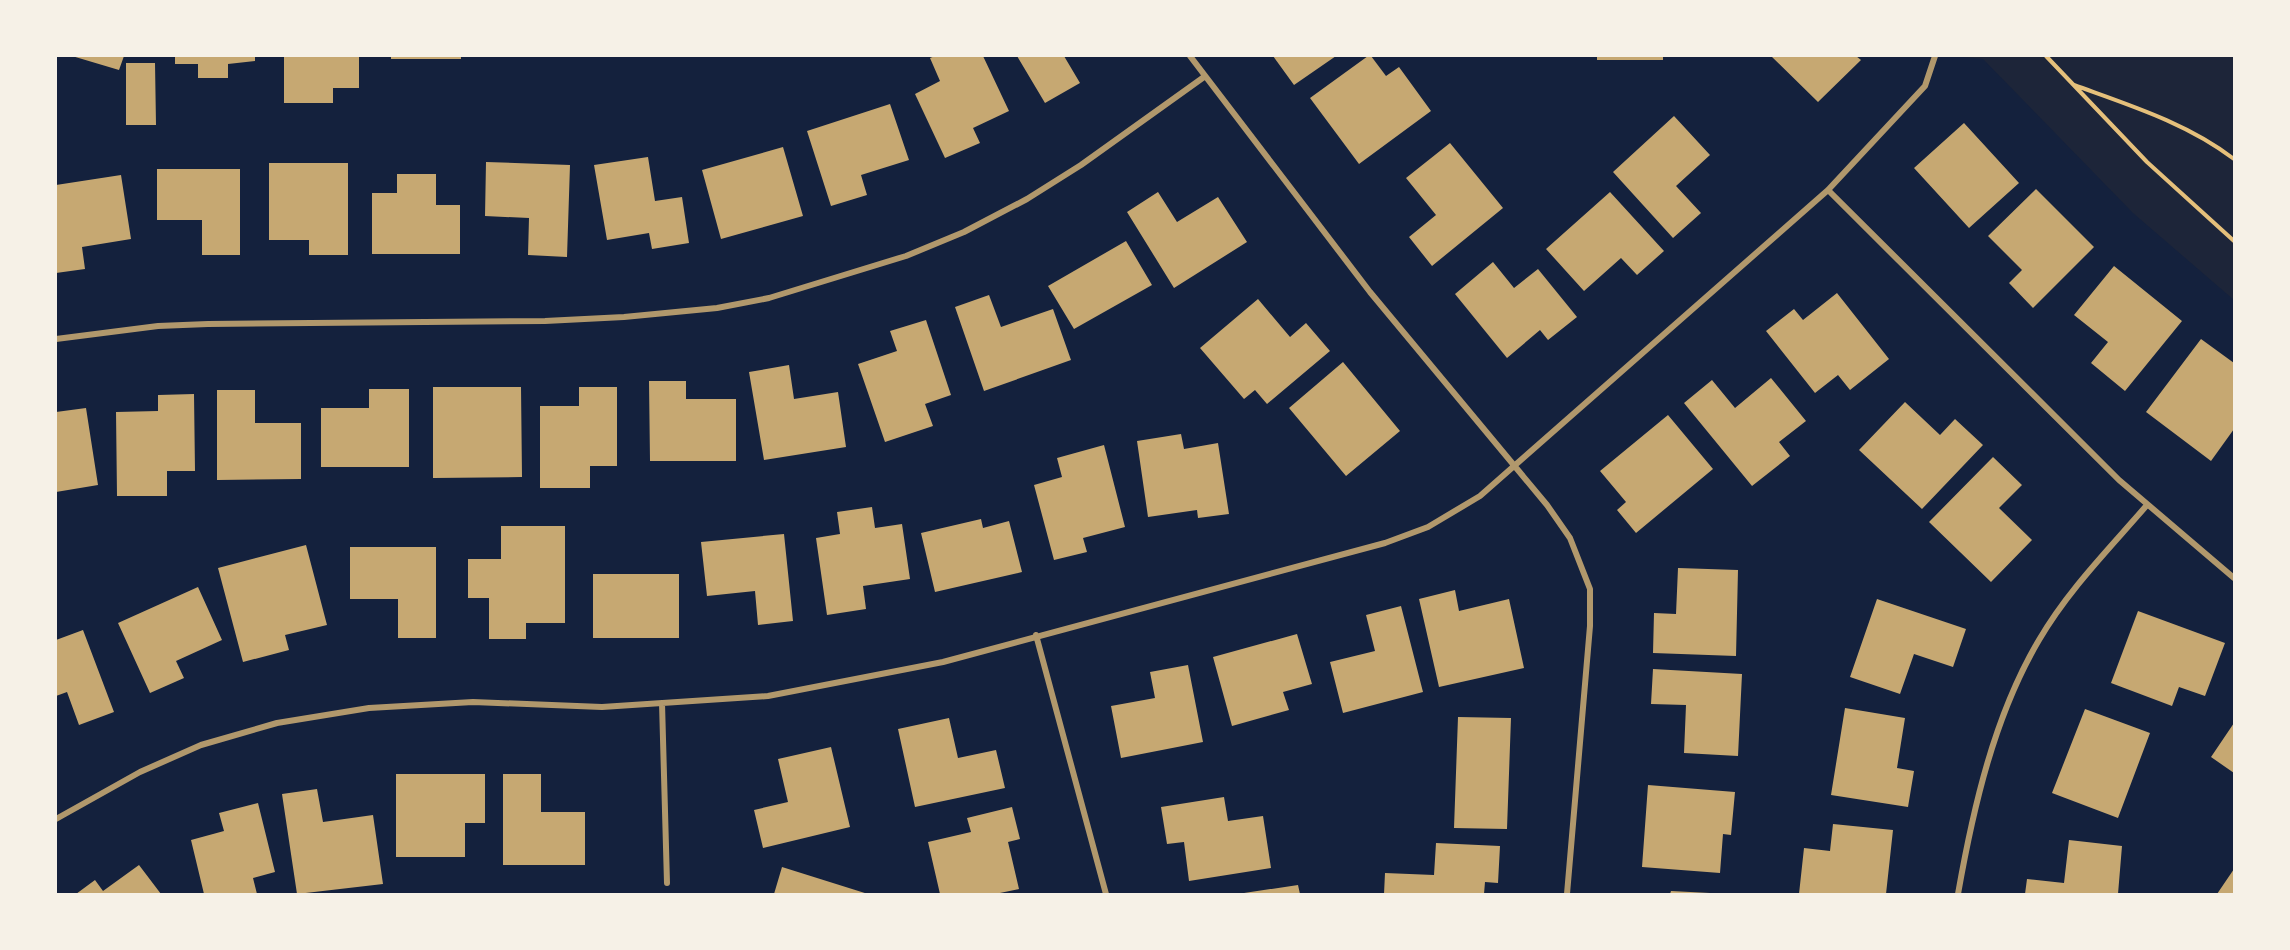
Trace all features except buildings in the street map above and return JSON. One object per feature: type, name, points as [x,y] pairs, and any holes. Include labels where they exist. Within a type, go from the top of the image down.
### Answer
[{"type":"street","points":[[1190,56],[1370,292],[1512,466],[1547,505],[1570,538],[1590,589],[1590,626],[1567,894]]},
{"type":"street","points":[[56,819],[150,767],[201,745],[277,723],[369,708],[461,702],[602,707],[768,696],[943,662],[1036,635],[1385,543],[1428,527],[1479,495],[1828,190],[1925,86],[1935,56]]},
{"type":"street","points":[[56,339],[158,326],[208,324],[545,321],[624,317],[717,308],[769,298],[906,256],[964,232],[1027,199],[1082,165],[1204,77]]},
{"type":"street","points":[[1828,190],[2111,472],[2235,578]]},
{"type":"street","points":[[1958,894],[1969,835],[1984,778],[2002,722],[2023,671],[2039,640],[2067,598],[2147,505]]},
{"type":"street","points":[[1036,635],[1106,894]]},
{"type":"street","points":[[662,703],[667,883]]},
{"type":"path","points":[[2046,56],[2147,162],[2235,241]]},
{"type":"path","points":[[2073,85],[2155,114],[2235,159]]},
{"type":"shaded area","points":[[1954,56],[2234,56],[2234,300],[2133,213],[1983,59]]}]
